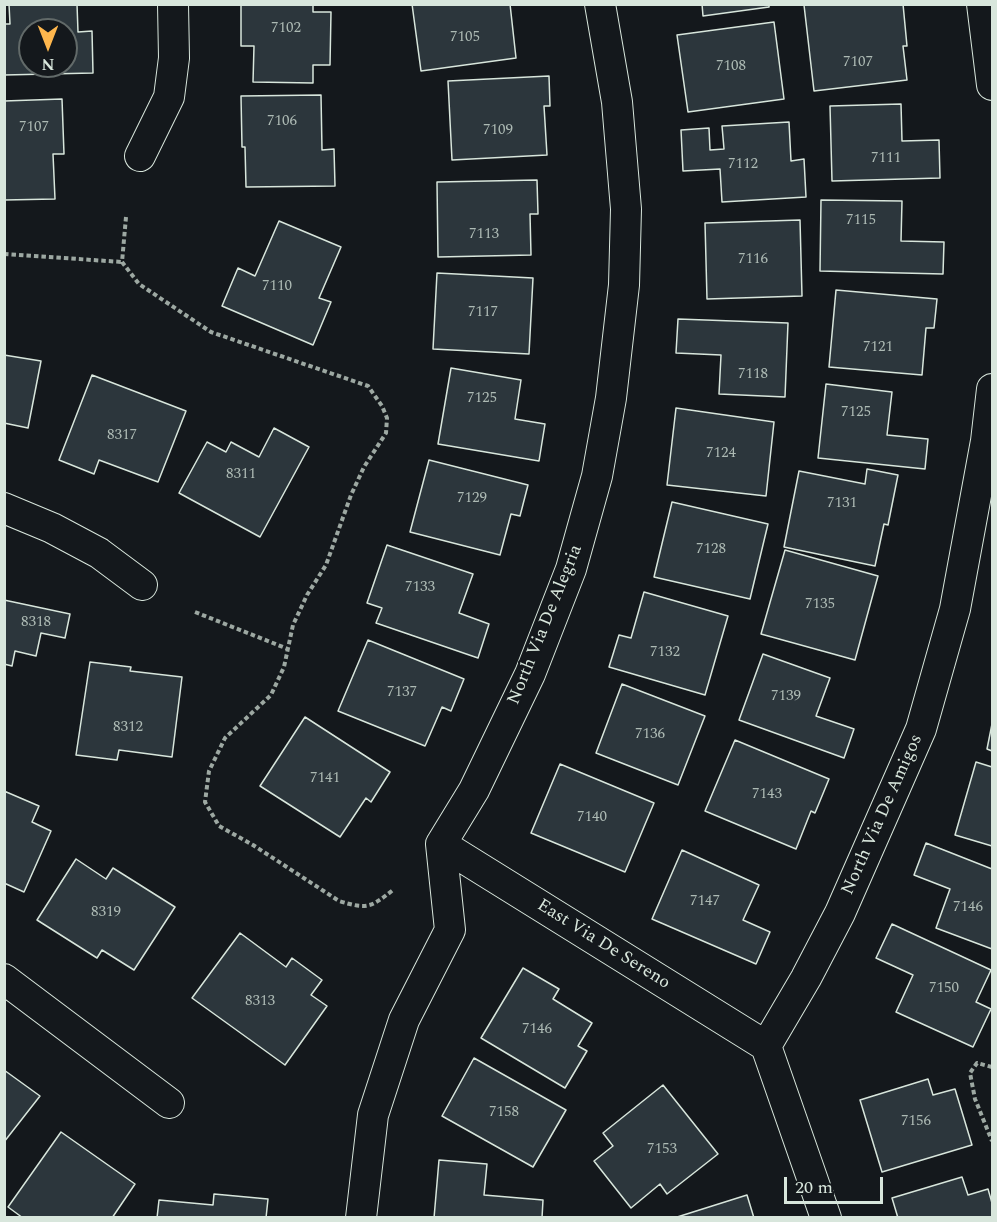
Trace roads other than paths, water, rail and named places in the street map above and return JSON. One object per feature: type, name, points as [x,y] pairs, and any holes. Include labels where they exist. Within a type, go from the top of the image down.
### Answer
[{"type":"street","points":[[140,156],[168,97],[174,58],[173,4]]},
{"type":"street","name":"North Via De Alegria","points":[[441,844],[474,790],[530,674],[571,569],[597,476],[611,398],[624,285],[626,209],[617,102],[600,4]]},
{"type":"street","points":[[982,4],[993,85]]},
{"type":"street","name":"North Via De Amigos","points":[[766,1046],[806,978],[840,913],[921,729],[955,609],[986,441],[993,390]]},
{"type":"street","points":[[4,508],[52,528],[99,553],[142,585]]},
{"type":"street","points":[[361,1218],[373,1115],[404,1020],[450,930],[441,844]]},
{"type":"street","name":"East Via De Sereno","points":[[441,844],[766,1046]]},
{"type":"street","points":[[4,979],[169,1103]]},
{"type":"street","points":[[766,1046],[826,1218]]}]
